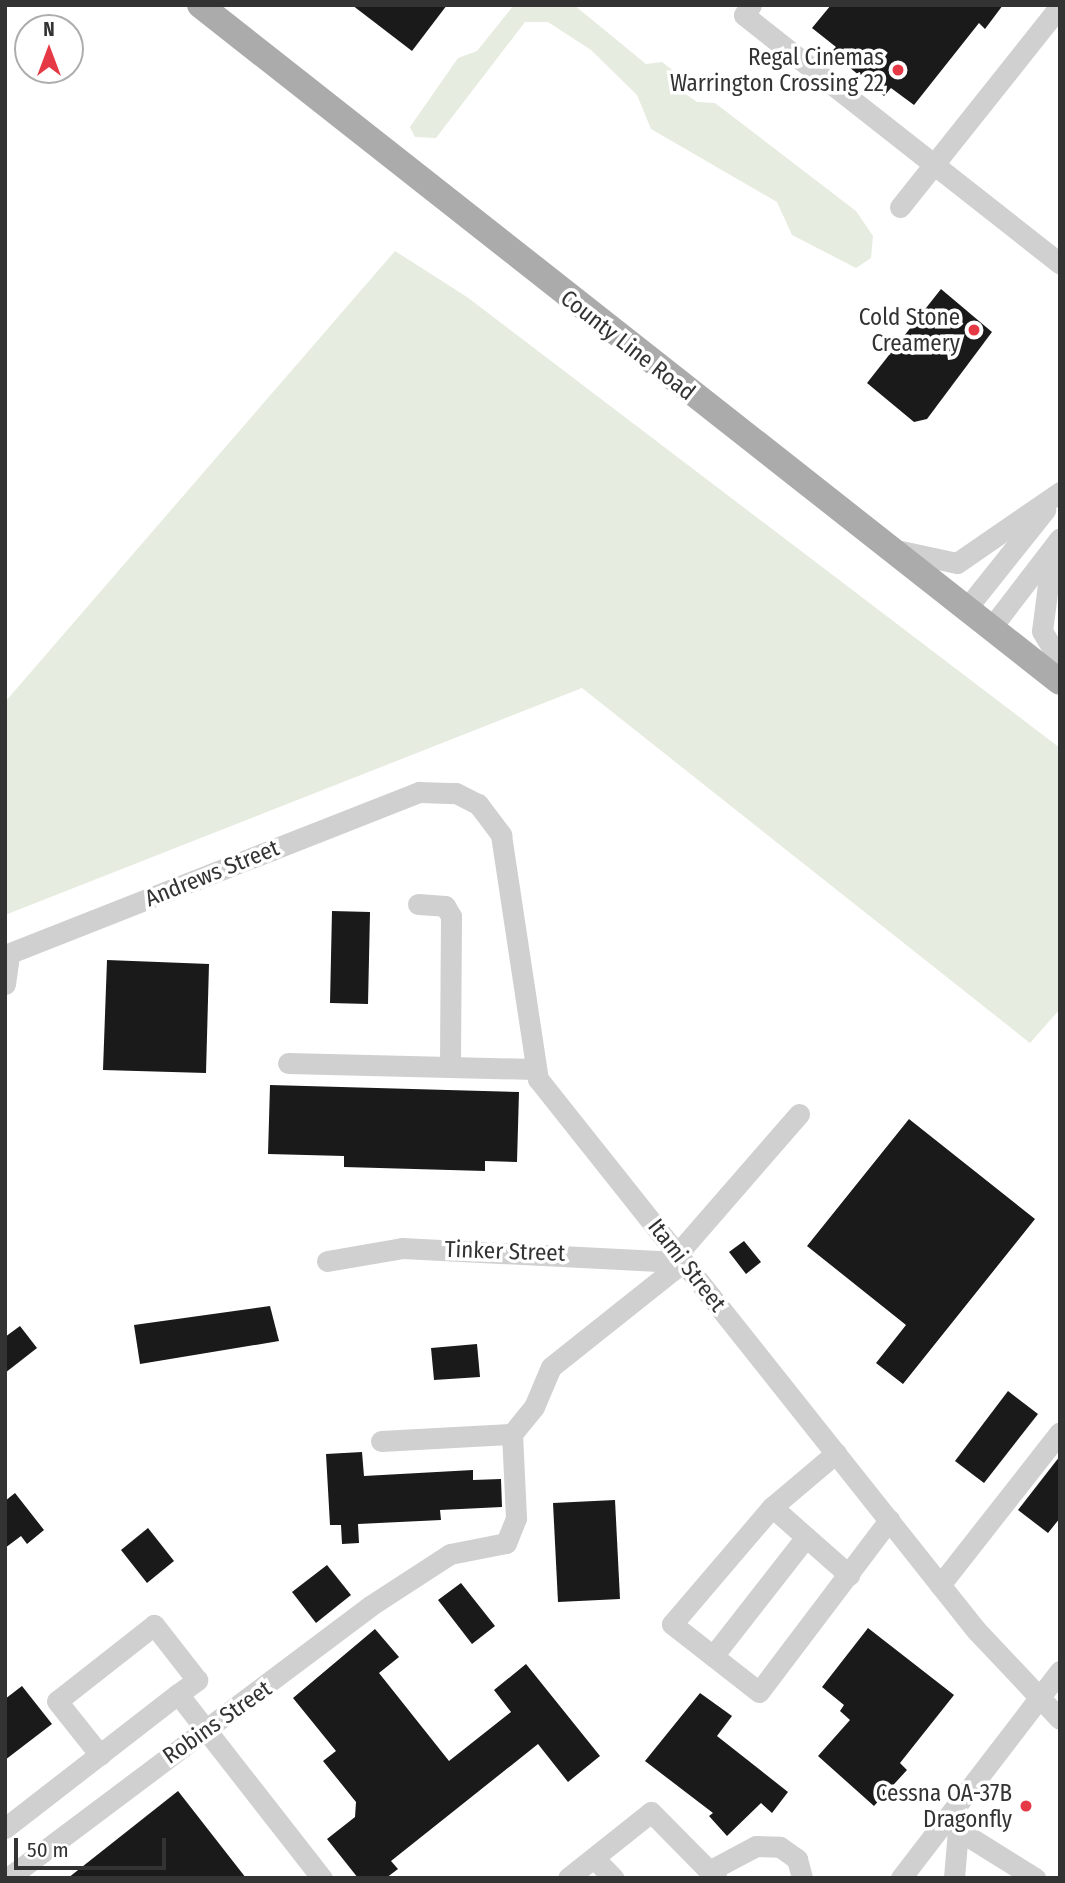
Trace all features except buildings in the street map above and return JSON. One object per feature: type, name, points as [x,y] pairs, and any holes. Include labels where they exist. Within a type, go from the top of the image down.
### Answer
[{"type":"main road","name":"County Line Road","points":[[200,5],[847,519],[1060,682]]},
{"type":"street","points":[[751,5],[744,15],[1060,264]]},
{"type":"street","points":[[900,207],[1060,6]]},
{"type":"street","points":[[847,519],[911,557],[957,563],[1060,492]]},
{"type":"street","points":[[966,608],[1060,492]]},
{"type":"street","points":[[991,628],[1060,538]]},
{"type":"street","points":[[1060,558],[1048,584],[1042,631],[1060,661]]},
{"type":"street","name":"Andrews Street","points":[[7,954],[419,792],[467,797],[487,811],[501,835],[534,1069]]},
{"type":"street","points":[[418,904],[445,906],[451,916],[450,1067]]},
{"type":"street","points":[[5,984],[7,954]]},
{"type":"street","points":[[288,1063],[534,1069]]},
{"type":"street","name":"Itami Street","points":[[534,1069],[940,1585],[1037,1701],[1060,1719]]},
{"type":"street","points":[[382,1441],[512,1434],[534,1407],[551,1367],[681,1257],[799,1114]]},
{"type":"street","name":"Tinker Street","points":[[327,1261],[402,1248],[681,1257]]},
{"type":"street","points":[[940,1585],[1060,1432]]},
{"type":"street","name":"Robins Street","points":[[8,1878],[429,1569],[450,1555],[499,1548],[510,1537],[516,1518],[512,1434]]},
{"type":"street","points":[[836,1453],[772,1507],[672,1624],[759,1692],[889,1520]]},
{"type":"street","points":[[772,1507],[849,1575]]},
{"type":"street","points":[[713,1656],[806,1536]]},
{"type":"street","points":[[5,1828],[100,1755],[197,1679],[154,1625],[57,1701],[100,1755]]},
{"type":"street","points":[[901,1878],[953,1823],[1060,1671]]},
{"type":"street","points":[[178,1694],[322,1878]]},
{"type":"street","points":[[568,1878],[651,1812],[713,1874],[756,1846],[780,1847],[797,1859],[802,1878]]},
{"type":"street","points":[[953,1823],[954,1878]]},
{"type":"street","points":[[953,1823],[1035,1878]]},
{"type":"street","points":[[594,1858],[613,1878]]},
{"type":"shaded area","points":[[514,5],[574,5],[646,64],[662,62],[680,76],[680,90],[697,102],[715,103],[856,211],[873,236],[871,258],[856,268],[792,235],[777,202],[651,129],[637,95],[591,50],[548,22],[525,22],[436,138],[415,137],[410,127],[458,58],[477,51]]},
{"type":"shaded area","points":[[395,251],[467,297],[1060,748],[1060,1009],[1030,1043],[582,688],[5,915],[5,702]]},
{"type":"place","name":"Regal Cinemas Warrington Crossing 22","points":[[898,70]]},
{"type":"place","name":"Cold Stone Creamery","points":[[974,330]]},
{"type":"place","name":"Cessna OA-37B Dragonfly","points":[[1026,1806]]}]
